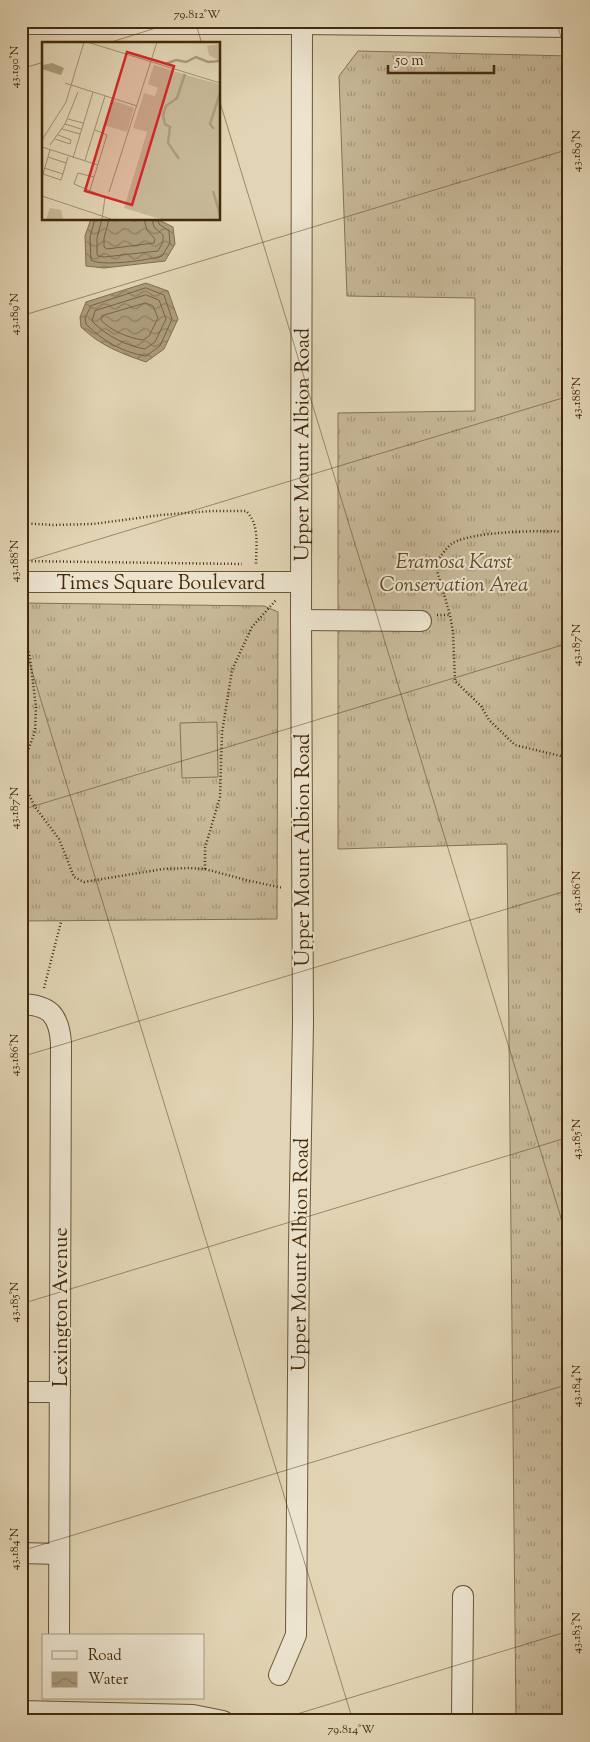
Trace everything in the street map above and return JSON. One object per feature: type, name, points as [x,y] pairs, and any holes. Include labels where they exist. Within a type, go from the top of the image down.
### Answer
[{"type":"street","points":[[21,24],[302,23],[569,27]]},
{"type":"street","name":"Upper Mount Albion Road","points":[[279,1675],[296,1635],[303,1023],[301,620],[302,23]]},
{"type":"street","name":"Times Square Boulevard","points":[[21,582],[301,582]]},
{"type":"street","points":[[301,620],[421,621]]},
{"type":"street","name":"Lexington Avenue","points":[[21,1004],[44,1008],[57,1020],[60,1028],[58,1634]]},
{"type":"street","points":[[21,1392],[60,1392]]},
{"type":"street","points":[[21,1553],[59,1554]]},
{"type":"street","points":[[462,1721],[463,1596]]},
{"type":"street","points":[[21,1711],[58,1705],[193,1715],[224,1721]]},
{"type":"path","points":[[21,523],[53,525],[93,524],[161,515],[211,511],[246,511],[252,516],[255,529],[256,564],[264,564]]},
{"type":"path","points":[[569,532],[551,530],[478,536],[452,544],[435,564],[453,632],[455,680],[481,706],[489,720],[516,745],[569,758]]},
{"type":"path","points":[[21,561],[246,564]]},
{"type":"path","points":[[205,869],[205,848],[220,797],[222,733],[232,670],[252,627],[276,600]]},
{"type":"path","points":[[21,622],[30,658],[36,708],[35,731],[24,762],[24,779],[35,807],[59,839],[74,877],[84,882],[163,869],[205,869],[283,888]]},
{"type":"path","points":[[44,988],[62,922]]},
{"type":"green space","name":"Eramosa Karst Conservation Area","points":[[358,51],[569,56],[569,1721],[516,1721],[507,844],[338,849],[338,413],[475,411],[475,298],[347,296],[339,76]]},
{"type":"green space","points":[[21,603],[264,606],[278,612],[277,919],[21,921]]},
{"type":"green space","points":[[217,722],[218,777],[182,778],[180,723]]},
{"type":"water","points":[[91,220],[159,220],[173,227],[175,244],[165,261],[104,268],[86,266],[85,236]]},
{"type":"water","points":[[146,283],[168,291],[178,319],[164,349],[146,362],[119,352],[96,339],[81,327],[80,317],[86,302]]}]
